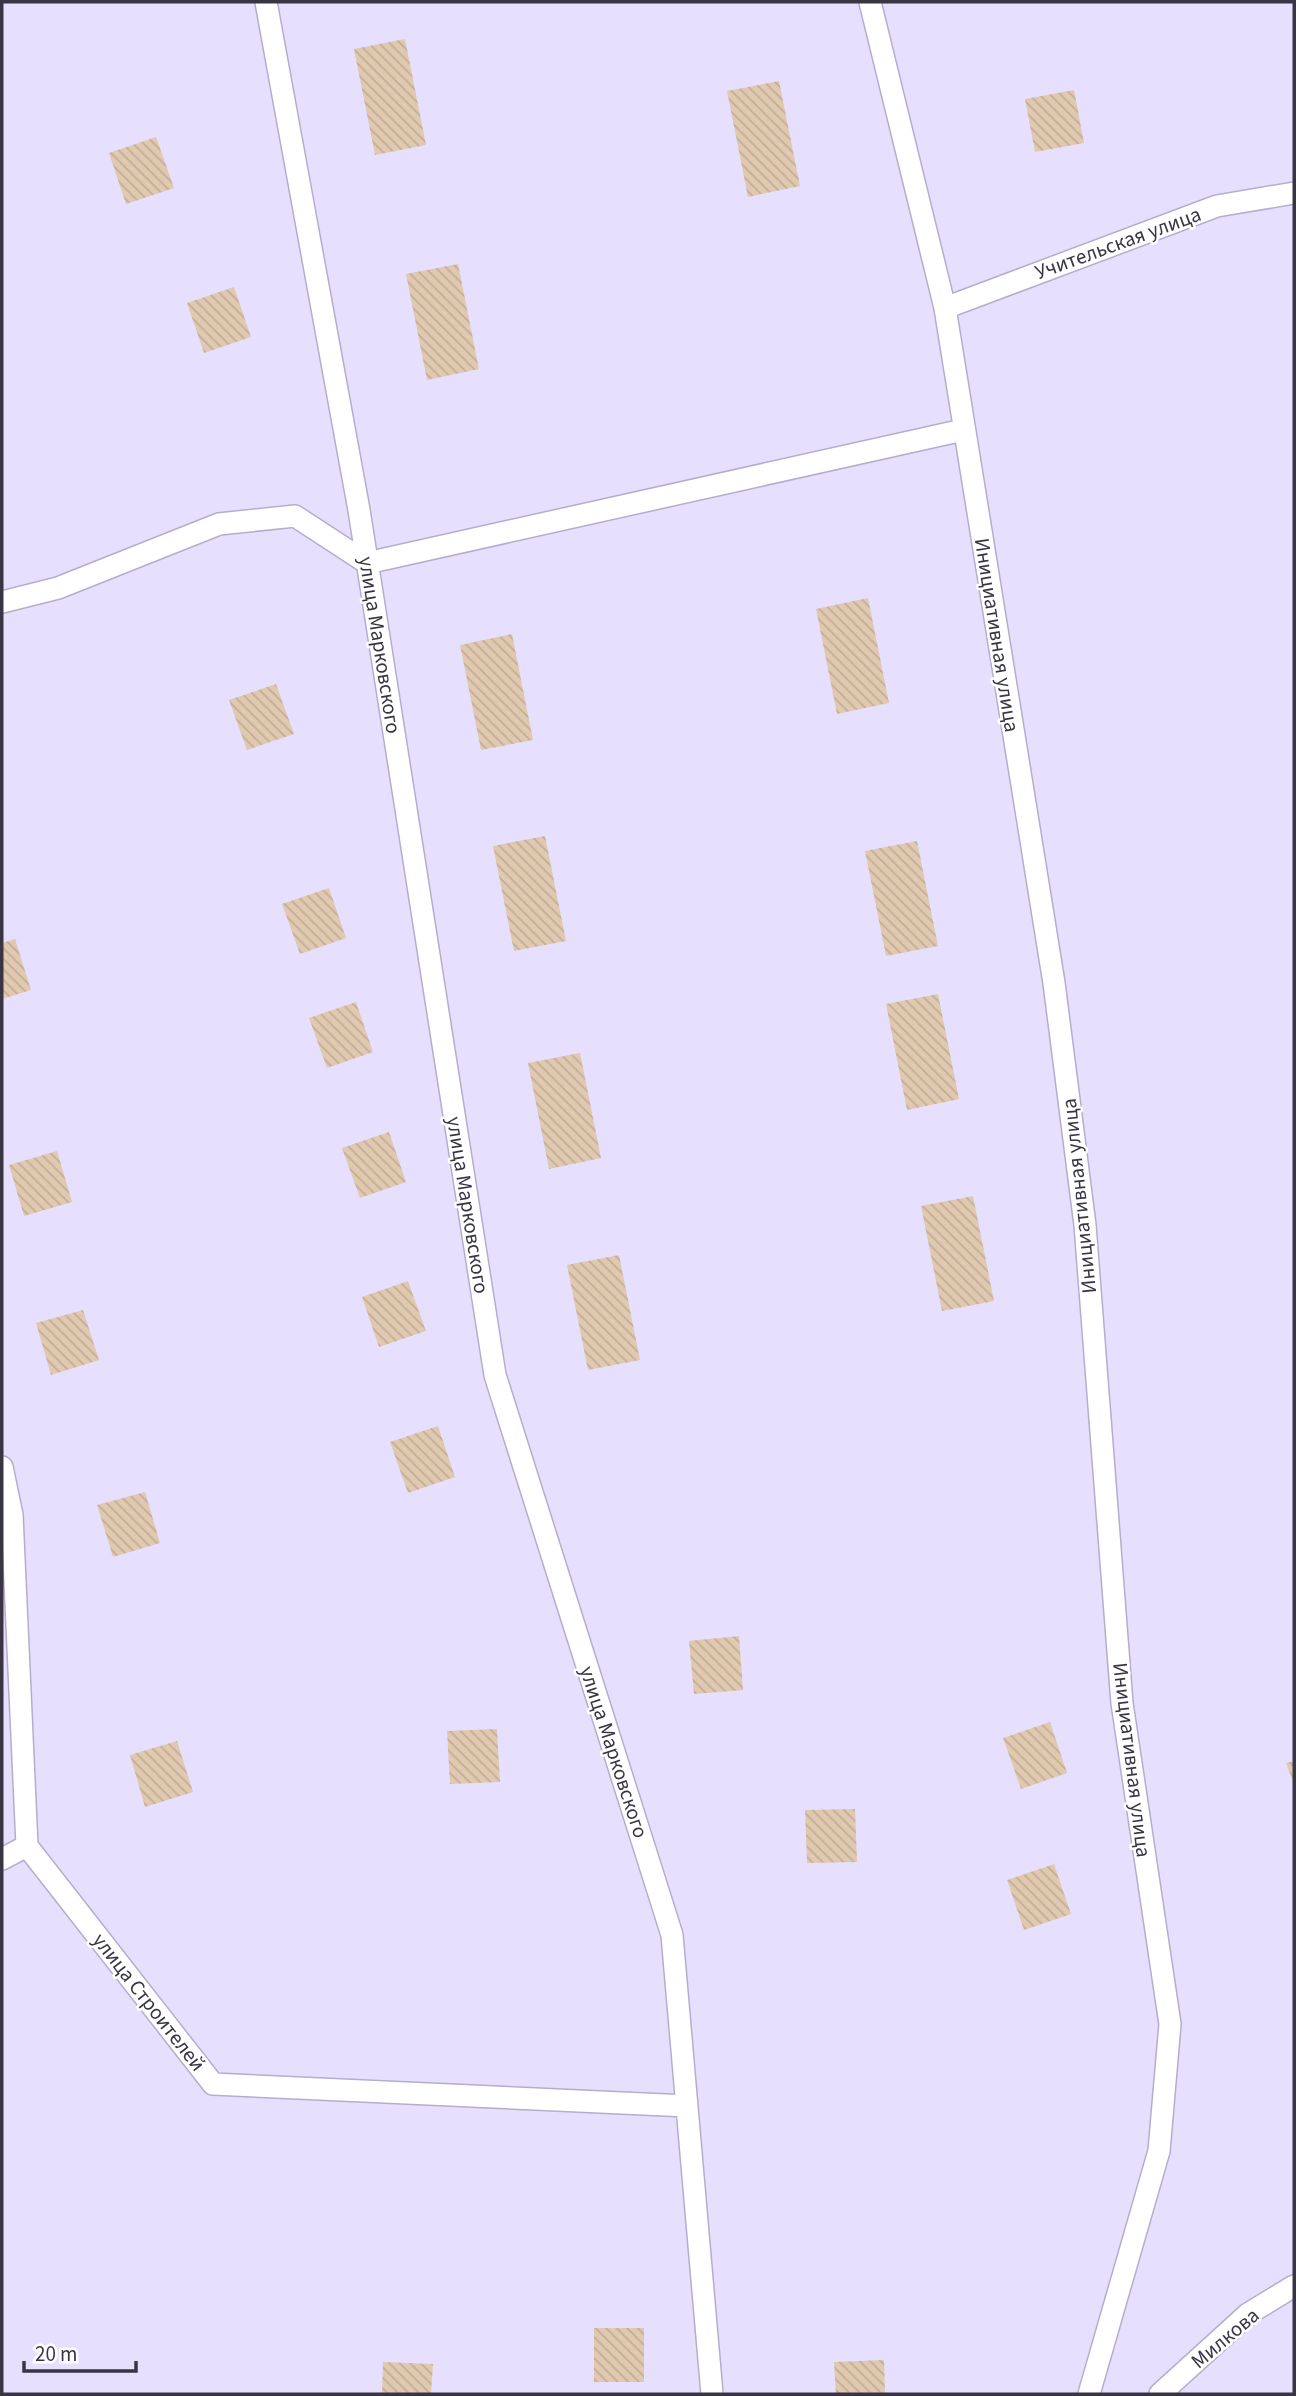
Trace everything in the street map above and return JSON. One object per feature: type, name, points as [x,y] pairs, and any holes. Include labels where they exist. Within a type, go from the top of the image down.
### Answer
[{"type":"lane","name":"улица Марковского","points":[[266,2],[367,563],[495,1375],[671,1935],[712,2394]]},
{"type":"lane","name":"Инициативная улица","points":[[870,2],[945,308],[1054,983],[1085,1225],[1122,1703],[1170,2024],[1159,2151],[1089,2394]]},
{"type":"lane","name":"Учительская улица","points":[[945,308],[1217,206],[1294,192]]},
{"type":"lane","points":[[2,602],[58,588],[219,524],[295,516],[367,563],[963,430]]},
{"type":"lane","points":[[2,1467],[12,1515],[27,1846],[2,1859]]},
{"type":"lane","name":"улица Строителей","points":[[27,1846],[213,2084],[687,2106]]},
{"type":"lane","name":"Милкова","points":[[1160,2394],[1248,2314],[1294,2286]]},
{"type":"building","points":[[405,39],[426,145],[375,155],[354,49]]},
{"type":"building","points":[[779,81],[800,186],[748,197],[727,91]]},
{"type":"building","points":[[1074,90],[1084,143],[1035,152],[1025,99]]},
{"type":"building","points":[[156,137],[174,188],[126,204],[109,153]]},
{"type":"building","points":[[458,264],[479,369],[427,380],[406,274]]},
{"type":"building","points":[[234,287],[251,337],[204,353],[187,303]]},
{"type":"building","points":[[868,598],[889,703],[837,714],[816,609]]},
{"type":"building","points":[[512,634],[533,740],[481,750],[460,645]]},
{"type":"building","points":[[276,684],[294,734],[247,750],[229,700]]},
{"type":"building","points":[[545,836],[566,941],[514,951],[493,846]]},
{"type":"building","points":[[917,841],[938,946],[886,956],[865,851]]},
{"type":"building","points":[[329,888],[346,938],[300,954],[282,904]]},
{"type":"building","points":[[15,939],[31,990],[2,999],[2,943]]},
{"type":"building","points":[[938,994],[959,1099],[907,1110],[886,1004]]},
{"type":"building","points":[[356,1002],[373,1052],[327,1068],[309,1018]]},
{"type":"building","points":[[580,1053],[601,1158],[549,1169],[528,1063]]},
{"type":"building","points":[[389,1132],[406,1182],[360,1198],[342,1148]]},
{"type":"building","points":[[57,1151],[72,1202],[24,1216],[9,1165]]},
{"type":"building","points":[[973,1196],[994,1301],[942,1311],[921,1206]]},
{"type":"building","points":[[619,1255],[640,1360],[588,1370],[567,1265]]},
{"type":"building","points":[[408,1281],[426,1331],[379,1347],[362,1297]]},
{"type":"building","points":[[83,1310],[99,1360],[51,1375],[36,1323]]},
{"type":"building","points":[[438,1426],[455,1477],[408,1493],[390,1442]]},
{"type":"building","points":[[145,1492],[160,1543],[113,1557],[97,1505]]},
{"type":"building","points":[[739,1636],[743,1690],[694,1694],[689,1641]]},
{"type":"building","points":[[1050,1722],[1067,1773],[1021,1789],[1003,1738]]},
{"type":"building","points":[[497,1729],[500,1782],[450,1784],[447,1731]]},
{"type":"building","points":[[177,1741],[193,1792],[145,1807],[130,1755]]},
{"type":"building","points":[[1294,1761],[1294,1784],[1286,1763]]},
{"type":"building","points":[[855,1809],[857,1862],[807,1863],[805,1810]]},
{"type":"building","points":[[1054,1864],[1071,1914],[1024,1930],[1007,1880]]},
{"type":"building","points":[[594,2328],[644,2328],[644,2382],[594,2382]]},
{"type":"building","points":[[884,2360],[885,2394],[836,2394],[834,2362]]},
{"type":"building","points":[[383,2362],[433,2364],[431,2394],[382,2394]]}]
